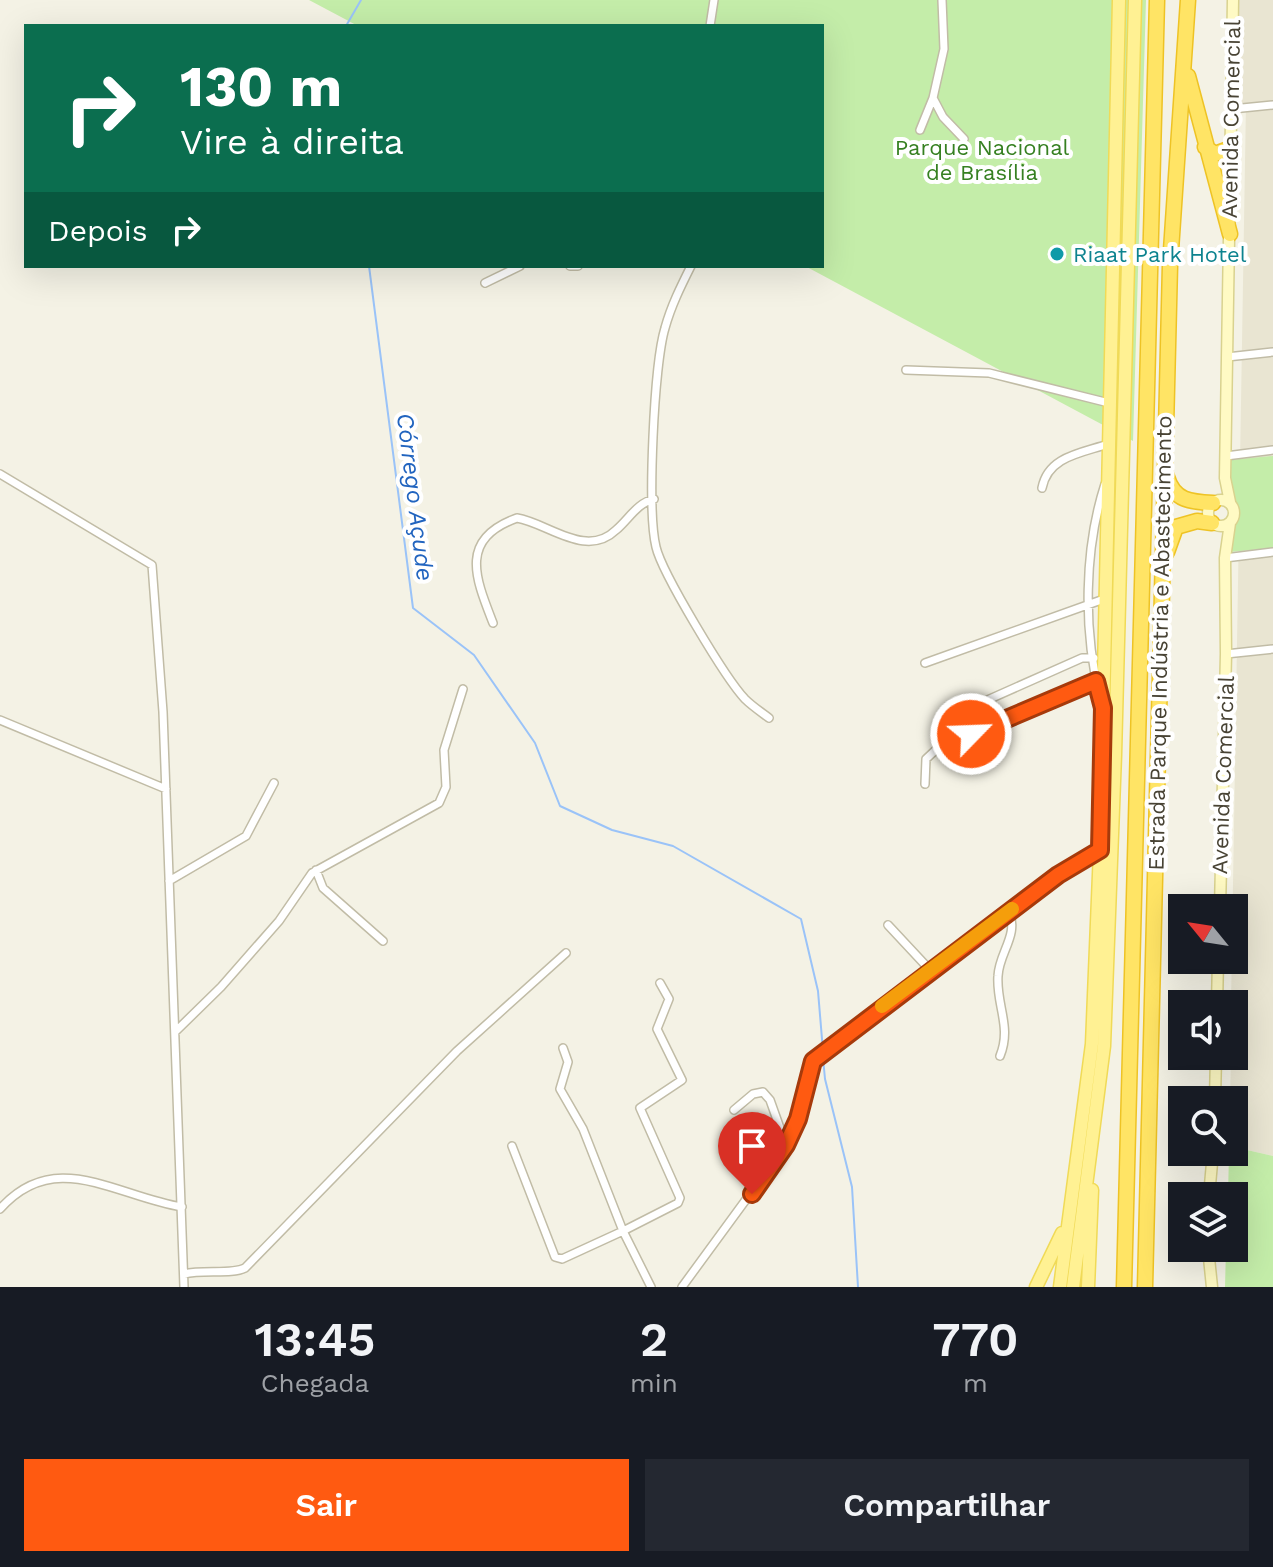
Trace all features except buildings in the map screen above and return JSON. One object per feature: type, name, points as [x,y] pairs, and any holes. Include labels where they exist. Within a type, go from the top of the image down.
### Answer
[{"type":"highway","name":"Estrada Parque Indústria e Abastecimento","points":[[1124,1287],[1157,0]]},
{"type":"highway","name":"Estrada Parque Indústria e Abastecimento","points":[[1145,1287],[1165,469],[1174,216],[1188,0]]},
{"type":"highway","points":[[1184,62],[1230,234]]},
{"type":"highway","points":[[1205,147],[1215,154],[1231,148]]},
{"type":"highway","points":[[1151,214],[1162,222],[1174,216]]},
{"type":"highway","points":[[1165,469],[1170,489],[1181,499],[1214,502]]},
{"type":"highway","points":[[1162,570],[1176,527],[1197,521],[1215,525]]},
{"type":"main road","points":[[1060,1287],[1092,1044],[1103,708],[1098,659],[1104,599],[1108,474],[1119,0]]},
{"type":"main road","points":[[1073,1287],[1104,1046],[1135,0]]},
{"type":"main road","points":[[1088,1287],[1093,1204],[1090,1160]]},
{"type":"main road","points":[[1036,1287],[1068,1219]]},
{"type":"street","points":[[710,24],[714,0]]},
{"type":"street","points":[[920,130],[933,98],[944,49],[942,0]]},
{"type":"street","name":"Avenida Comercial","points":[[1230,502],[1225,478],[1233,0]]},
{"type":"street","points":[[933,98],[943,117],[964,139]]},
{"type":"street","points":[[1232,109],[1273,105]]},
{"type":"street","points":[[485,283],[516,268]]},
{"type":"street","points":[[689,268],[672,306],[661,343],[655,538],[661,560],[730,679],[746,699],[769,718]]},
{"type":"street","points":[[1227,357],[1273,352]]},
{"type":"street","points":[[906,370],[989,373],[1109,403]]},
{"type":"street","points":[[1042,488],[1048,468],[1056,462],[1108,444]]},
{"type":"street","points":[[1226,456],[1273,450]]},
{"type":"street","points":[[0,474],[152,565],[166,789],[184,1287]]},
{"type":"street","points":[[956,714],[1082,658],[1098,659],[1089,604],[1095,515],[1108,474]]},
{"type":"street","name":"Avenida Comercial","points":[[1214,502],[1225,478]]},
{"type":"street","points":[[1220,498],[1230,502],[1230,523],[1215,525],[1209,510],[1214,502],[1220,498]]},
{"type":"street","points":[[493,623],[476,575],[479,545],[494,528],[517,518],[574,539],[599,541],[615,533],[637,508],[654,499]]},
{"type":"street","name":"Avenida Comercial","points":[[1220,894],[1225,552],[1230,523]]},
{"type":"street","name":"Avenida Comercial","points":[[1215,525],[1225,552]]},
{"type":"street","points":[[1225,552],[1273,552]]},
{"type":"street","points":[[925,663],[1104,599]]},
{"type":"street","points":[[1226,654],[1273,649]]},
{"type":"street","points":[[925,784],[926,759],[941,745],[1100,680]]},
{"type":"street","points":[[175,1032],[270,932],[304,880],[316,870],[439,803],[446,787],[444,750],[463,689]]},
{"type":"street","points":[[0,720],[166,789]]},
{"type":"street","points":[[169,881],[246,836],[274,783]]},
{"type":"street","points":[[682,1287],[786,1145],[798,1119],[813,1061],[1009,911],[1058,875],[1100,850]]},
{"type":"street","points":[[316,870],[323,888],[383,941]]},
{"type":"street","points":[[1000,1056],[1007,1035],[997,977],[1011,937],[1013,921],[1009,911]]},
{"type":"street","points":[[888,925],[930,970]]},
{"type":"street","points":[[184,1274],[209,1269],[232,1272],[245,1268],[457,1051],[566,953]]},
{"type":"street","points":[[512,1146],[558,1259],[623,1231],[680,1201],[640,1108],[682,1080],[657,1029],[669,999],[660,983]]},
{"type":"street","points":[[563,1048],[568,1062],[560,1089],[583,1129],[623,1231],[651,1287]]},
{"type":"street","points":[[734,1110],[753,1094],[763,1092],[770,1100],[778,1133],[786,1145]]},
{"type":"street","points":[[1212,1182],[1213,1166]]},
{"type":"street","points":[[0,1209],[19,1188],[56,1177],[89,1182],[182,1207]]},
{"type":"street","points":[[1211,1262],[1212,1287]]},
{"type":"shaded area","points":[[1239,0],[1273,0],[1273,1156],[1248,1150],[1248,1086],[1230,1086],[1231,1070],[1248,1070],[1248,990],[1231,990],[1231,974],[1248,974],[1248,894],[1233,894],[1246,103],[1237,103]]},
{"type":"green space","name":"Parque Nacional de Brasília","points":[[309,0],[1146,0],[1133,441],[809,268],[824,268],[824,24],[354,24]]},
{"type":"green space","points":[[1273,456],[1273,548],[1230,552],[1235,508],[1228,460]]},
{"type":"green space","points":[[1248,1150],[1273,1156],[1273,1287],[1225,1287],[1226,1262],[1248,1262],[1248,1182],[1228,1182],[1229,1166],[1248,1166]]},
{"type":"waterway","name":"Córrego Açude","points":[[347,24],[361,0]]},
{"type":"waterway","name":"Córrego Açude","points":[[369,268],[413,608],[474,655],[535,743],[560,806],[612,830],[673,846],[801,919],[818,991],[823,1051]]},
{"type":"waterway","name":"Córrego Açude","points":[[823,1058],[825,1079],[852,1187],[858,1287]]},
{"type":"slow traffic","points":[[882,1006],[1012,909]]},
{"type":"place","name":"Riaat Park Hotel","points":[[1057,254]]},
{"type":"route","points":[[752,1194],[786,1145],[798,1119],[813,1061],[830,1045],[1058,875],[1100,850],[1103,708],[1096,681],[1080,685],[971,734]]}]
